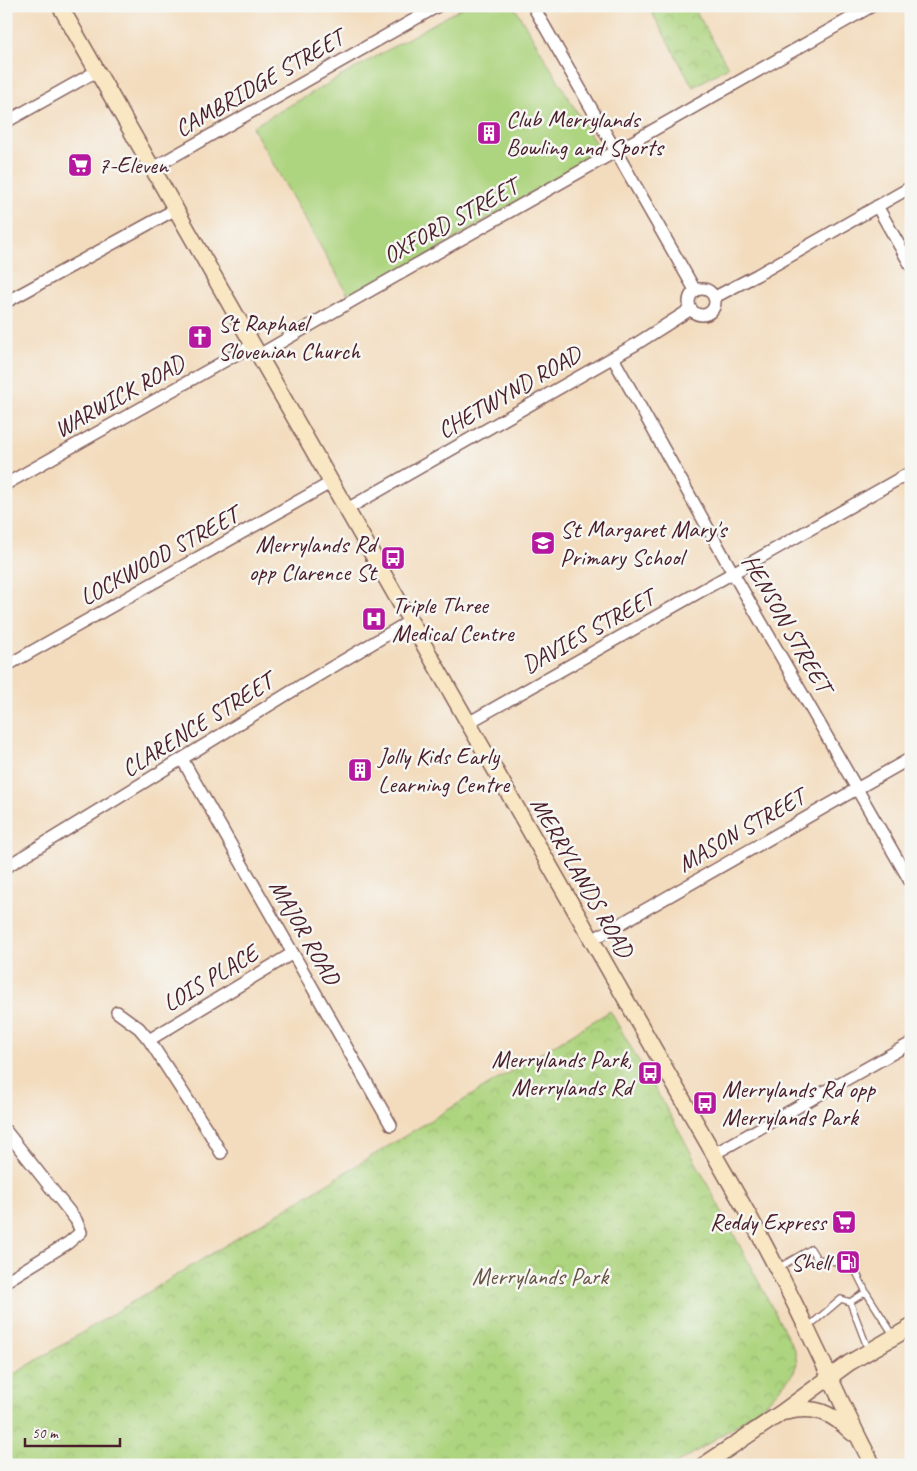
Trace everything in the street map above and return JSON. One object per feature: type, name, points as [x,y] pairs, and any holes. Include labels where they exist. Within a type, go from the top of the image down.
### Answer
[{"type":"main road","name":"MERRYLANDS ROAD","points":[[60,6],[762,1240],[873,1465]]},
{"type":"main road","points":[[704,1465],[830,1377],[911,1326]]},
{"type":"main road","points":[[781,1413],[801,1409],[823,1412],[832,1416],[859,1440]]},
{"type":"street","name":"CAMBRIDGE STREET","points":[[153,168],[438,6]]},
{"type":"street","points":[[533,6],[696,290]]},
{"type":"street","name":"OXFORD STREET","points":[[256,350],[616,151],[872,6]]},
{"type":"street","points":[[6,122],[97,71]]},
{"type":"street","points":[[715,297],[911,187]]},
{"type":"street","points":[[877,206],[911,266]]},
{"type":"street","points":[[6,302],[176,209]]},
{"type":"street","points":[[696,290],[707,290],[715,297],[716,301],[713,310],[706,315],[698,314],[691,309],[689,301],[692,293],[696,290]]},
{"type":"street","name":"CHETWYND ROAD","points":[[347,508],[613,358],[691,309]]},
{"type":"street","name":"WARWICK ROAD","points":[[6,484],[256,350]]},
{"type":"street","name":"HENSON STREET","points":[[613,358],[733,573],[911,883]]},
{"type":"street","name":"DAVIES STREET","points":[[468,723],[911,472]]},
{"type":"street","name":"LOCKWOOD STREET","points":[[6,666],[332,482]]},
{"type":"street","name":"CLARENCE STREET","points":[[6,867],[302,685],[410,621]]},
{"type":"street","name":"MASON STREET","points":[[592,940],[911,758]]},
{"type":"street","name":"MAJOR ROAD","points":[[182,759],[391,1125]]},
{"type":"street","name":"LOIS PLACE","points":[[149,1040],[293,953]]},
{"type":"street","name":"LOIS PLACE","points":[[117,1012],[134,1024],[149,1040],[221,1153]]},
{"type":"street","points":[[714,1154],[911,1043]]},
{"type":"street","points":[[6,1131],[76,1220],[81,1232],[68,1243],[6,1281]]},
{"type":"lane","points":[[776,1269],[811,1249],[817,1259],[852,1264],[866,1292],[894,1336]]},
{"type":"lane","points":[[850,1302],[866,1292]]},
{"type":"lane","points":[[806,1328],[841,1299],[850,1302]]},
{"type":"lane","points":[[850,1302],[869,1352]]},
{"type":"green space","points":[[465,6],[514,6],[600,151],[352,301],[252,127]]},
{"type":"green space","points":[[654,6],[693,6],[728,67],[693,87],[650,9]]},
{"type":"green space","name":"Merrylands Park","points":[[610,1011],[681,1134],[795,1351],[797,1364],[790,1377],[765,1404],[743,1421],[675,1465],[6,1465],[6,1379]]},
{"type":"place","name":"Club Merrylands Bowling and Sports","points":[[489,133]]},
{"type":"place","name":"7-Eleven","points":[[80,165]]},
{"type":"place","name":"St Raphael Slovenian Church","points":[[200,337]]},
{"type":"place","name":"St Margaret Mary's Primary School","points":[[543,543]]},
{"type":"place","name":"Merrylands Rd opp Clarence St","points":[[393,558]]},
{"type":"place","name":"Triple Three Medical Centre","points":[[374,619]]},
{"type":"place","name":"Jolly Kids Early Learning Centre","points":[[360,770]]},
{"type":"place","name":"Merrylands Park, Merrylands Rd","points":[[650,1073]]},
{"type":"place","name":"Merrylands Rd opp Merrylands Park","points":[[705,1103]]},
{"type":"place","name":"Reddy Express","points":[[844,1222]]},
{"type":"place","name":"Shell","points":[[848,1262]]}]
